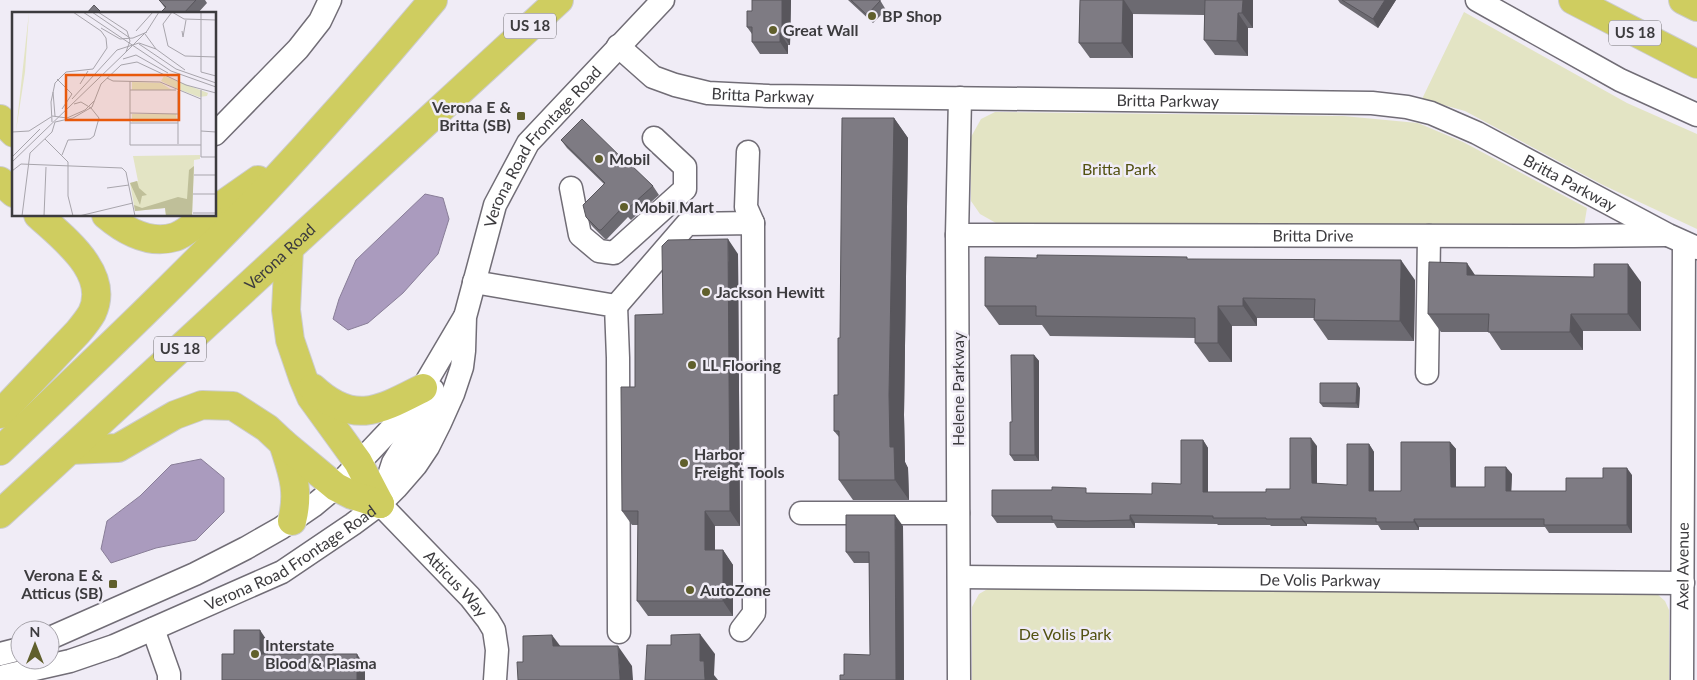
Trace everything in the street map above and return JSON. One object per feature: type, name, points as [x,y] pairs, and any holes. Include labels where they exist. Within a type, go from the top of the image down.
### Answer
[{"type":"highway","name":"US 18","points":[[0,451],[112,344],[256,200],[310,142],[433,0]]},
{"type":"highway","name":"Verona Road","points":[[0,514],[559,0]]},
{"type":"highway","name":"US 18","points":[[1573,0],[1697,64]]},
{"type":"highway","points":[[1683,0],[1697,7]]},
{"type":"highway","points":[[0,119],[12,131]]},
{"type":"highway","points":[[216,209],[310,142]]},
{"type":"highway","points":[[0,181],[12,191]]},
{"type":"highway","points":[[0,414],[84,324],[92,313],[95,304],[96,294],[93,278],[86,263],[72,246],[39,216]]},
{"type":"highway","points":[[107,216],[131,233],[155,239],[176,237],[207,216]]},
{"type":"highway","points":[[289,249],[286,310],[290,340],[303,378],[311,397],[358,462],[380,504]]},
{"type":"highway","points":[[303,378],[319,393],[345,409],[367,411],[388,406],[423,388]]},
{"type":"highway","points":[[70,450],[118,448],[175,415],[202,405],[234,406],[266,428],[336,487],[352,495],[380,504]]},
{"type":"highway","points":[[283,444],[295,482],[296,506],[292,521]]},
{"type":"street","points":[[216,133],[298,49],[320,21],[330,0]]},
{"type":"street","name":"Verona Road Frontage Road","points":[[0,678],[57,672],[102,650],[282,572],[353,524],[380,504],[396,488],[416,466],[440,424],[462,367],[465,344],[465,318],[495,205],[528,143],[663,0]]},
{"type":"street","points":[[1477,0],[1620,80],[1697,115]]},
{"type":"street","name":"Britta Parkway","points":[[618,46],[653,77],[674,85],[708,93],[769,96],[1372,103],[1406,108],[1431,113],[1477,132],[1683,242]]},
{"type":"street","name":"Helene Parkway","points":[[958,680],[957,235],[960,98]]},
{"type":"street","points":[[571,188],[580,235],[599,251],[614,253],[685,189],[685,167],[654,138]]},
{"type":"street","points":[[741,630],[754,614],[753,223],[746,207],[748,152]]},
{"type":"street","points":[[619,632],[618,358],[616,306],[687,224],[753,223]]},
{"type":"street","name":"Britta Drive","points":[[957,235],[1429,236],[1683,242]]},
{"type":"street","points":[[1427,373],[1429,236]]},
{"type":"street","name":"Axel Avenue","points":[[1682,680],[1683,242]]},
{"type":"street","points":[[474,282],[616,306]]},
{"type":"street","name":"Verona Road Frontage Road","points":[[60,634],[195,574],[246,548],[314,506],[336,487],[404,416],[465,318]]},
{"type":"street","points":[[380,504],[393,463],[428,407],[440,360]]},
{"type":"street","name":"Atticus Way","points":[[380,504],[485,615],[494,630],[497,650],[494,680]]},
{"type":"street","points":[[801,513],[958,513]]},
{"type":"street","name":"De Volis Parkway","points":[[958,577],[1683,583]]},
{"type":"street","points":[[153,629],[169,674],[169,680]]},
{"type":"green space","points":[[1464,12],[1627,103],[1697,134],[1697,229],[1603,185],[1465,111],[1422,99]]},
{"type":"green space","name":"Britta Park","points":[[995,112],[1343,116],[1418,123],[1463,142],[1587,208],[1584,226],[1568,228],[996,223],[980,214],[971,201],[971,137],[981,119]]},
{"type":"green space","name":"De Volis Park","points":[[991,587],[1657,594],[1665,601],[1669,610],[1669,680],[972,680],[972,607],[979,594]]},
{"type":"shaded area","points":[[425,194],[443,198],[449,219],[438,254],[403,293],[368,323],[348,330],[333,319],[339,299],[356,260]]},
{"type":"shaded area","points":[[201,459],[224,478],[224,512],[196,540],[156,548],[111,563],[101,549],[107,521],[140,496],[171,465]]},
{"type":"building","points":[[159,0],[196,0],[185,12],[163,12],[162,11],[166,7]]},
{"type":"building","points":[[752,0],[782,0],[782,33],[780,33],[780,42],[752,42],[752,27],[747,27],[747,11],[752,11]]},
{"type":"building","points":[[851,0],[880,0],[880,1],[867,15]]},
{"type":"building","points":[[1080,0],[1123,0],[1122,43],[1079,43]]},
{"type":"building","points":[[1205,0],[1243,0],[1242,13],[1238,13],[1237,41],[1204,40]]},
{"type":"building","points":[[1342,0],[1385,0],[1373,19]]},
{"type":"building","points":[[94,5],[101,12],[88,12]]},
{"type":"building","points":[[842,118],[894,118],[889,395],[890,447],[894,447],[895,480],[839,480],[839,431],[834,431],[834,395],[838,395],[838,338],[840,338]]},
{"type":"building","points":[[582,119],[653,186],[625,211],[622,208],[601,230],[586,217],[583,205],[605,183],[561,140]]},
{"type":"building","points":[[728,239],[730,511],[705,511],[705,550],[723,550],[723,601],[637,601],[638,511],[622,511],[621,387],[635,387],[635,315],[663,314],[662,246],[668,240]]},
{"type":"building","points":[[1037,255],[1187,257],[1187,259],[1401,260],[1400,321],[1314,320],[1315,299],[1243,298],[1243,306],[1218,306],[1218,343],[1195,343],[1195,318],[1036,316],[1036,306],[985,306],[985,257],[1037,258]]},
{"type":"building","points":[[1429,262],[1467,263],[1467,275],[1594,277],[1594,264],[1628,264],[1628,314],[1571,314],[1570,332],[1488,332],[1489,314],[1428,314]]},
{"type":"building","points":[[1011,355],[1034,355],[1035,455],[1010,455],[1010,422],[1012,422]]},
{"type":"building","points":[[1320,383],[1357,383],[1356,403],[1320,403]]},
{"type":"building","points":[[1290,438],[1311,438],[1312,483],[1347,485],[1347,444],[1369,444],[1369,491],[1401,491],[1401,442],[1450,442],[1451,487],[1485,487],[1485,467],[1506,467],[1506,491],[1566,491],[1566,478],[1603,478],[1603,468],[1627,468],[1627,525],[1544,525],[1544,519],[1414,519],[1414,522],[1376,522],[1376,518],[1301,517],[1301,519],[1266,519],[1130,515],[1130,520],[1086,521],[1052,520],[1052,516],[992,516],[992,490],[1052,490],[1052,487],[1086,488],[1086,493],[1152,494],[1152,483],[1181,484],[1181,440],[1203,440],[1203,492],[1266,492],[1266,489],[1290,489]]},
{"type":"building","points":[[846,515],[895,515],[896,680],[840,680],[840,675],[844,675],[844,654],[870,655],[869,552],[846,552]]},
{"type":"building","points":[[234,630],[260,630],[260,654],[357,654],[357,680],[222,680],[222,654],[234,654]]},
{"type":"building","points":[[700,634],[700,661],[704,661],[705,680],[645,680],[647,645],[671,645],[671,635]]},
{"type":"building","points":[[552,635],[553,646],[618,646],[620,680],[518,680],[517,662],[523,662],[523,636]]},
{"type":"place","name":"BP Shop","points":[[872,16]]},
{"type":"place","name":"Great Wall","points":[[773,30]]},
{"type":"place","name":"Verona E & Britta (SB)","points":[[521,116]]},
{"type":"place","name":"Mobil","points":[[599,159]]},
{"type":"place","name":"Mobil Mart","points":[[624,207]]},
{"type":"place","name":"Jackson Hewitt","points":[[706,292]]},
{"type":"place","name":"LL Flooring","points":[[692,365]]},
{"type":"place","name":"Harbor Freight Tools","points":[[684,463]]},
{"type":"place","name":"Verona E & Atticus (SB)","points":[[113,584]]},
{"type":"place","name":"AutoZone","points":[[690,590]]},
{"type":"place","name":"Interstate Blood & Plasma","points":[[255,654]]}]
